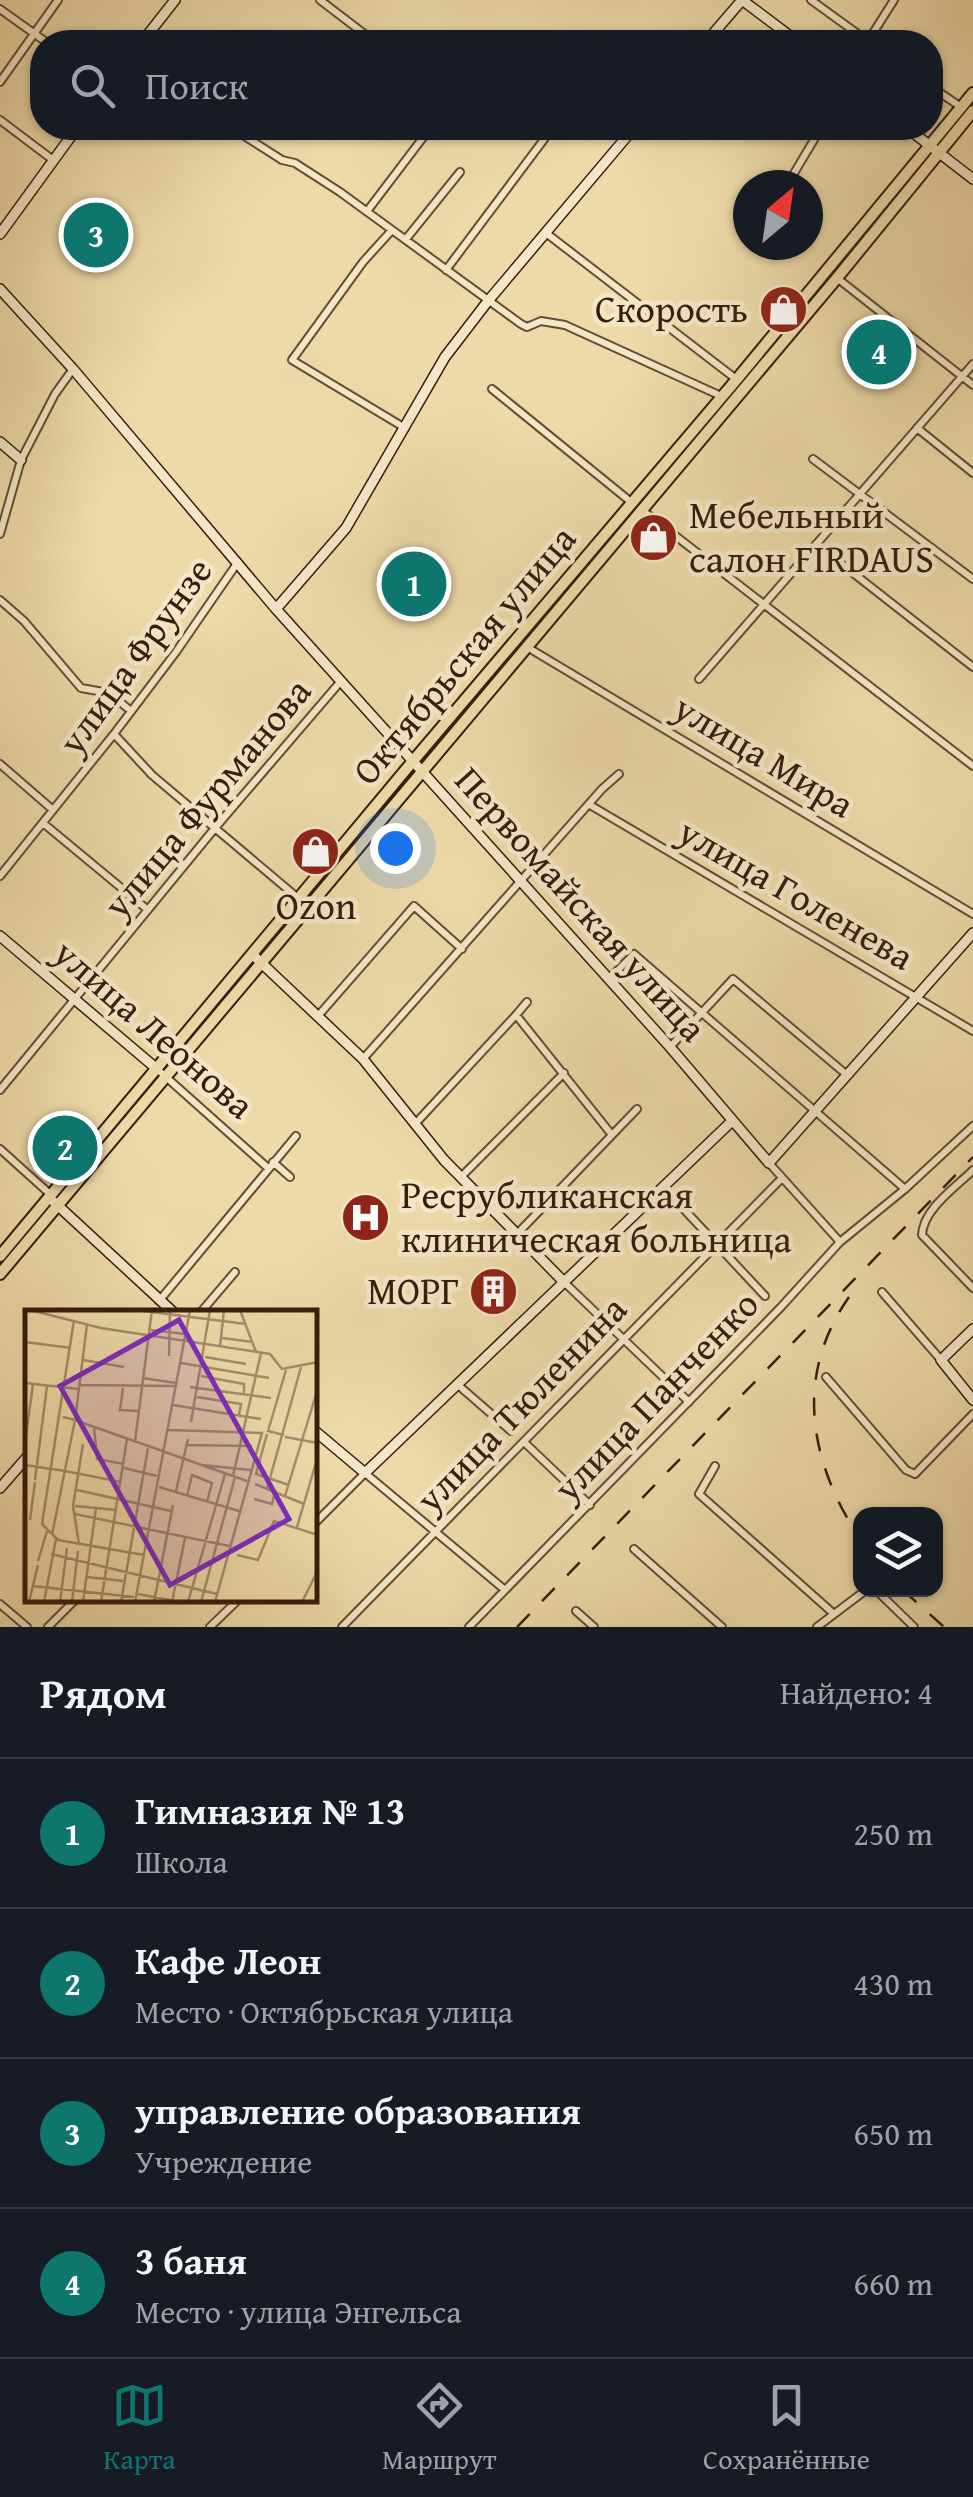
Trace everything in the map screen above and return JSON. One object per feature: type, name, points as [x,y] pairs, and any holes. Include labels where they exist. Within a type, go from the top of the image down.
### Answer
[{"type":"main road","name":"Октябрьская улица","points":[[0,1274],[157,1068],[258,960],[299,899],[526,646],[722,397],[969,112],[973,92]]},
{"type":"main road","name":"Октябрьская улица","points":[[0,1256],[167,1077],[417,766],[837,278],[935,150]]},
{"type":"street","points":[[37,30],[58,0]]},
{"type":"street","points":[[151,30],[175,0]]},
{"type":"street","points":[[320,0],[359,30]]},
{"type":"street","points":[[716,30],[742,0],[782,30]]},
{"type":"street","points":[[811,0],[852,30]]},
{"type":"street","points":[[875,30],[894,0]]},
{"type":"street","points":[[0,9],[30,31]]},
{"type":"street","points":[[0,82],[30,40]]},
{"type":"street","points":[[943,95],[969,112]]},
{"type":"street","points":[[0,120],[54,160]]},
{"type":"street","points":[[0,234],[68,140]]},
{"type":"street","points":[[252,140],[368,210],[527,327],[540,321],[565,325],[722,397]]},
{"type":"street","points":[[368,210],[420,140]]},
{"type":"street","points":[[446,270],[544,140]]},
{"type":"street","points":[[276,608],[346,528],[445,357],[624,140]]},
{"type":"street","points":[[796,170],[814,140]]},
{"type":"street","points":[[922,140],[973,179]]},
{"type":"street","points":[[406,240],[460,172]]},
{"type":"street","points":[[392,230],[363,262],[292,360],[405,428]]},
{"type":"street","points":[[546,234],[737,379]]},
{"type":"street","points":[[837,278],[973,385]]},
{"type":"street","name":"Первомайская улица","points":[[0,289],[276,608],[840,1242]]},
{"type":"street","points":[[699,679],[973,364]]},
{"type":"street","points":[[0,534],[21,460],[55,394],[73,370]]},
{"type":"street","points":[[492,389],[762,606],[973,766]]},
{"type":"street","points":[[917,428],[973,473]]},
{"type":"street","points":[[0,442],[21,460]]},
{"type":"street","points":[[813,459],[973,579]]},
{"type":"street","points":[[816,544],[973,667]]},
{"type":"street","name":"улица Фрунзе","points":[[0,876],[114,734],[238,562]]},
{"type":"street","points":[[0,600],[24,621],[81,688],[109,693],[131,711]]},
{"type":"street","name":"улица Мира","points":[[526,646],[973,914]]},
{"type":"street","name":"улица Фурманова","points":[[0,1090],[215,828],[342,681]]},
{"type":"street","points":[[114,734],[152,775],[299,899]]},
{"type":"street","points":[[0,764],[53,810]]},
{"type":"street","points":[[363,1059],[620,774]]},
{"type":"street","name":"улица Голенева","points":[[590,805],[973,1031]]},
{"type":"street","points":[[43,823],[148,910]]},
{"type":"street","points":[[318,1017],[414,906],[462,949]]},
{"type":"street","points":[[768,1164],[973,933]]},
{"type":"street","name":"улица Леонова","points":[[0,936],[270,1165],[290,1177]]},
{"type":"street","points":[[609,979],[634,954],[905,1189]]},
{"type":"street","points":[[258,960],[363,1059],[462,1177],[622,1340],[689,1402]]},
{"type":"street","points":[[670,1047],[733,979],[848,1076]]},
{"type":"street","points":[[415,1124],[527,1002]]},
{"type":"street","points":[[516,1015],[612,1135]]},
{"type":"street","points":[[462,1177],[564,1073]]},
{"type":"street","points":[[517,1234],[638,1110]]},
{"type":"street","points":[[318,1520],[732,1121]]},
{"type":"street","name":"улица Панченко","points":[[469,1627],[840,1242],[973,1126]]},
{"type":"street","points":[[152,1310],[296,1136]]},
{"type":"street","points":[[0,1149],[170,1310]]},
{"type":"street","points":[[973,1170],[927,1216],[922,1235],[973,1288]]},
{"type":"street","name":"улица Тюленина","points":[[342,1627],[782,1178]]},
{"type":"street","points":[[664,1188],[765,1296]]},
{"type":"street","points":[[203,1310],[235,1272]]},
{"type":"street","points":[[882,1292],[973,1400]]},
{"type":"street","points":[[941,1360],[973,1329]]},
{"type":"street","points":[[826,1377],[906,1470],[915,1474],[973,1414]]},
{"type":"street","points":[[458,1385],[511,1432]]},
{"type":"street","points":[[318,1434],[505,1590]]},
{"type":"street","points":[[524,1442],[590,1505]]},
{"type":"street","points":[[0,1488],[25,1459]]},
{"type":"street","points":[[715,1466],[699,1494],[834,1614]]},
{"type":"street","points":[[634,1548],[722,1627]]},
{"type":"street","points":[[817,1627],[857,1597]]},
{"type":"street","points":[[883,1597],[914,1627]]},
{"type":"street","points":[[48,1627],[72,1602]]},
{"type":"street","points":[[210,1627],[236,1602]]},
{"type":"street","points":[[0,1604],[27,1627]]},
{"type":"street","points":[[576,1610],[594,1627]]},
{"type":"railway","points":[[517,1627],[973,1157]]},
{"type":"railway","points":[[849,1297],[831,1327],[820,1358],[815,1420],[829,1480],[853,1527]]},
{"type":"railway","points":[[911,1597],[944,1627]]},
{"type":"place","name":"управление образования","points":[[96,235]]},
{"type":"place","name":"Скорость","points":[[783,309]]},
{"type":"place","name":"3 баня","points":[[879,352]]},
{"type":"place","name":"Мебельный салон FIRDAUS","points":[[654,537]]},
{"type":"place","name":"Гимназия № 13","points":[[414,584]]},
{"type":"place","name":"Ozon","points":[[316,852]]},
{"type":"place","name":"Кафе Леон","points":[[65,1148]]},
{"type":"place","name":"Ресрубликанская клиническая больница","points":[[366,1217]]},
{"type":"place","name":"МОРГ","points":[[494,1291]]}]
